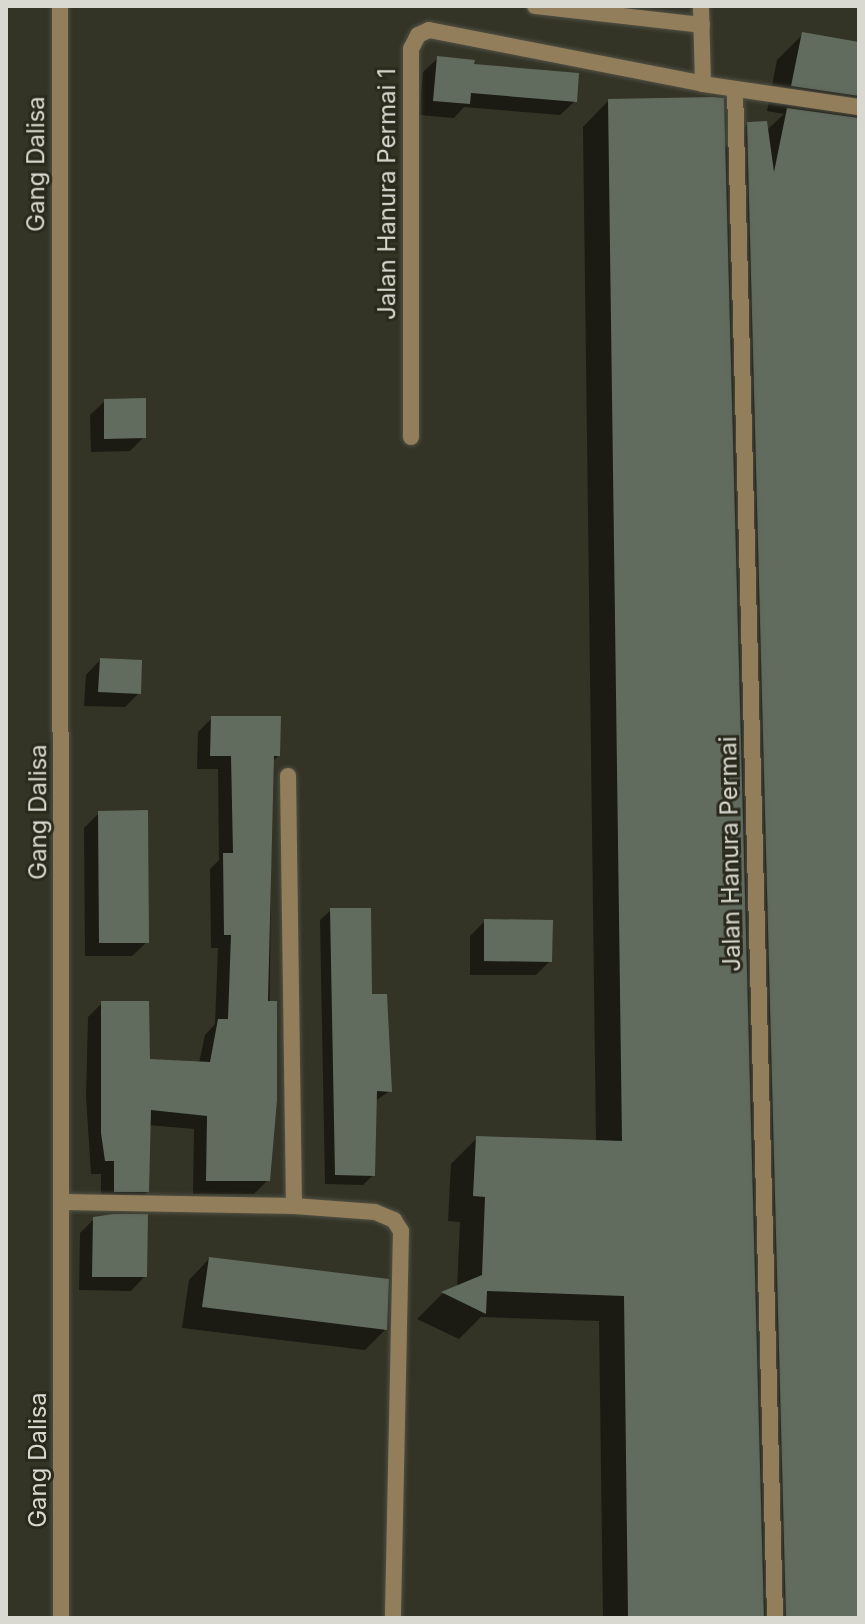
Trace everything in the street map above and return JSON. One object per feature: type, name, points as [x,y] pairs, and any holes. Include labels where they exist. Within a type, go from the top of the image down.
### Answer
[{"type":"street","name":"Gang Dalisa","points":[[60,6],[61,1618]]},
{"type":"street","points":[[535,6],[702,25]]},
{"type":"street","points":[[701,6],[703,84]]},
{"type":"street","name":"Jalan Hanura Permai 1","points":[[411,437],[411,49],[418,35],[429,30],[703,84],[859,107]]},
{"type":"street","name":"Jalan Hanura Permai","points":[[735,89],[775,1618]]},
{"type":"street","points":[[288,776],[294,1206]]},
{"type":"street","points":[[63,1202],[294,1206],[375,1212],[394,1220],[401,1231],[393,1618]]},
{"type":"building","points":[[802,32],[859,42],[859,96],[791,86]]},
{"type":"building","points":[[437,56],[475,60],[474,64],[579,73],[577,102],[471,93],[470,104],[433,101]]},
{"type":"building","points":[[724,98],[764,1618],[628,1618],[624,1296],[487,1291],[486,1314],[441,1292],[482,1275],[485,1197],[473,1196],[476,1136],[622,1141],[608,99]]},
{"type":"building","points":[[787,108],[859,118],[859,1618],[786,1618],[747,122],[767,121],[774,172]]},
{"type":"building","points":[[146,398],[146,438],[104,439],[104,399]]},
{"type":"building","points":[[100,658],[142,660],[141,694],[98,692]]},
{"type":"building","points":[[211,716],[281,716],[280,756],[274,756],[268,1001],[277,1001],[277,1100],[270,1181],[206,1181],[207,1116],[151,1110],[149,1192],[114,1192],[114,1161],[105,1161],[101,1133],[101,1001],[149,1001],[150,1059],[210,1062],[218,1019],[228,1019],[231,935],[224,935],[223,853],[233,853],[231,756],[210,756]]},
{"type":"building","points":[[148,810],[149,943],[99,943],[98,811]]},
{"type":"building","points":[[330,908],[371,908],[372,994],[387,994],[392,1092],[377,1091],[375,1176],[335,1175]]},
{"type":"building","points":[[484,919],[553,920],[552,962],[484,961]]},
{"type":"building","points":[[148,1214],[147,1277],[92,1277],[93,1217]]},
{"type":"building","points":[[209,1257],[389,1279],[387,1330],[202,1307]]}]
